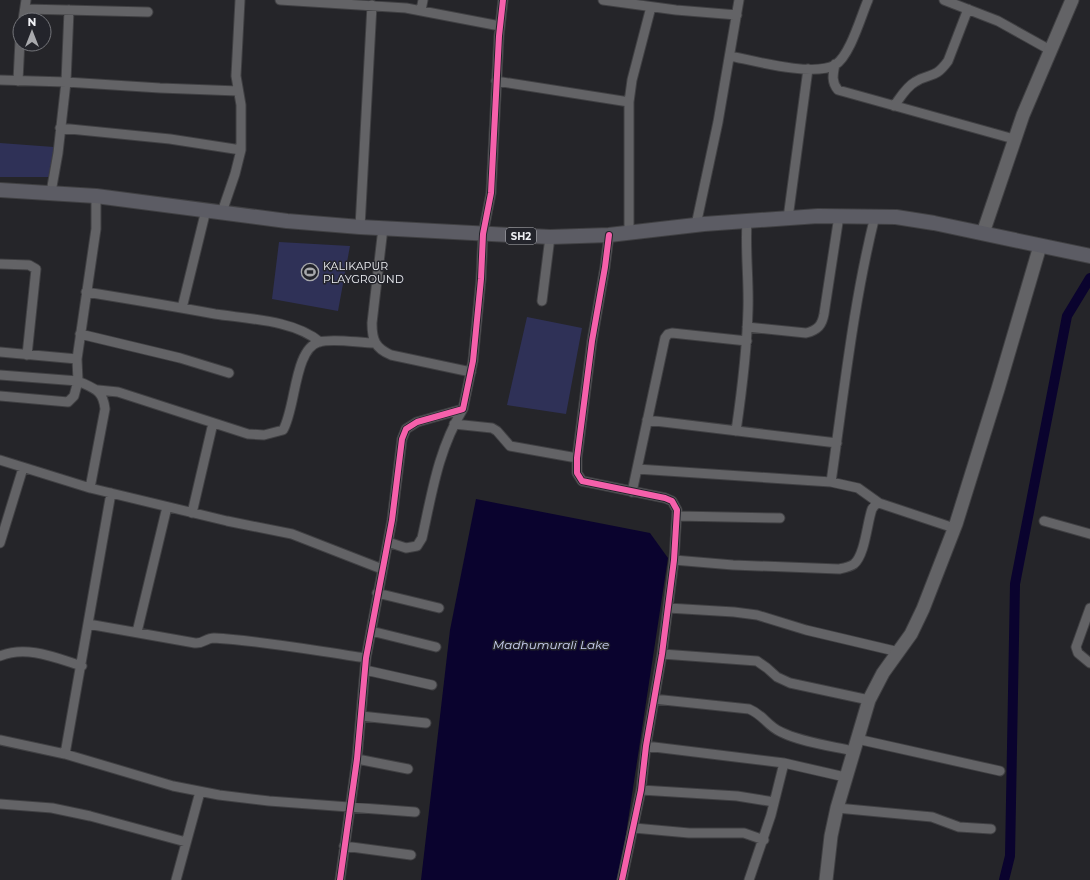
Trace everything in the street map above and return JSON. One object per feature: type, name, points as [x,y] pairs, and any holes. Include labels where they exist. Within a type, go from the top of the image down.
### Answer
[{"type":"main road","name":"SH2","points":[[0,190],[96,196],[287,221],[360,227],[550,237],[609,235],[696,225],[788,218],[875,216],[934,222],[1090,256]]},
{"type":"street","points":[[222,212],[235,174],[241,150],[241,105],[236,76],[240,0]]},
{"type":"street","points":[[280,0],[372,5],[421,10],[500,26]]},
{"type":"street","points":[[421,10],[423,0]]},
{"type":"street","points":[[388,542],[406,548],[417,546],[422,538],[441,455],[454,424],[463,409],[471,372],[480,286],[482,234],[491,193],[496,81],[503,0]]},
{"type":"street","points":[[603,0],[651,7],[737,15]]},
{"type":"street","points":[[696,225],[730,56],[739,0]]},
{"type":"street","points":[[730,56],[808,69],[822,68],[835,64],[846,52],[868,0]]},
{"type":"street","points":[[944,0],[1005,24],[1050,50]]},
{"type":"street","points":[[983,233],[1014,139],[1072,0]]},
{"type":"street","points":[[26,5],[69,10],[148,12]]},
{"type":"street","points":[[360,227],[372,5]]},
{"type":"street","points":[[629,232],[629,102],[632,80],[651,7]]},
{"type":"street","points":[[894,106],[907,89],[915,82],[936,75],[944,67],[948,61],[968,9]]},
{"type":"street","points":[[51,192],[66,82],[69,10]]},
{"type":"street","points":[[18,81],[19,52]]},
{"type":"street","points":[[835,64],[833,85],[838,90],[1014,139]]},
{"type":"street","points":[[788,218],[808,69]]},
{"type":"street","points":[[0,80],[238,91]]},
{"type":"street","points":[[496,81],[629,102]]},
{"type":"street","points":[[60,128],[170,139],[241,150]]},
{"type":"street","points":[[0,396],[68,402],[74,396],[78,381],[76,359],[96,229],[96,196]]},
{"type":"street","points":[[182,308],[206,210]]},
{"type":"street","points":[[747,327],[806,333],[814,331],[820,327],[824,314],[839,216]]},
{"type":"street","points":[[831,482],[857,297],[875,216]]},
{"type":"street","points":[[736,431],[747,341],[747,221]]},
{"type":"street","points":[[382,228],[372,323],[375,343],[380,350],[391,355],[471,372]]},
{"type":"street","points":[[609,235],[592,341],[577,458],[577,473],[582,480],[665,498],[672,502],[678,510],[674,560],[662,654],[646,746],[641,790],[622,880]]},
{"type":"street","points":[[542,301],[550,237]]},
{"type":"street","points":[[826,880],[831,836],[837,808],[869,700],[882,673],[911,634],[923,609],[954,528],[998,389],[1040,246]]},
{"type":"street","points":[[0,264],[29,265],[36,269],[27,355]]},
{"type":"street","points":[[86,292],[298,329],[311,335],[320,342]]},
{"type":"street","points":[[632,492],[656,371],[665,338],[668,334],[672,333],[747,341]]},
{"type":"street","points":[[80,334],[180,358],[229,373]]},
{"type":"street","points":[[0,375],[78,381],[98,390],[107,390],[135,397],[248,434],[264,435],[283,430],[291,412],[301,366],[306,352],[311,346],[320,342],[375,343]]},
{"type":"street","points":[[0,352],[76,359]]},
{"type":"street","points":[[90,488],[105,409],[104,400],[98,390]]},
{"type":"street","points":[[340,880],[357,759],[366,658],[388,542],[402,439],[406,429],[416,422],[463,409]]},
{"type":"street","points":[[647,420],[837,443]]},
{"type":"street","points":[[192,513],[214,423]]},
{"type":"street","points":[[454,424],[492,428],[497,431],[510,446],[577,458]]},
{"type":"street","points":[[0,460],[90,488],[192,513],[292,534],[382,569]]},
{"type":"street","points":[[0,543],[23,468]]},
{"type":"street","points":[[637,469],[831,482],[858,488],[879,503],[954,528]]},
{"type":"street","points":[[65,754],[82,666],[110,493]]},
{"type":"street","points":[[674,560],[733,565],[846,567],[854,564],[858,559],[872,509],[879,503]]},
{"type":"street","points":[[137,632],[167,507]]},
{"type":"street","points":[[677,516],[780,518]]},
{"type":"street","points":[[1044,522],[1090,534]]},
{"type":"street","points":[[378,593],[439,608]]},
{"type":"street","points":[[668,608],[757,615],[806,630],[899,652]]},
{"type":"street","points":[[1090,608],[1076,647],[1078,653],[1090,663]]},
{"type":"street","points":[[88,624],[200,644],[206,640],[215,638],[366,658]]},
{"type":"street","points":[[371,631],[436,647]]},
{"type":"street","points":[[0,656],[14,651],[31,651],[82,666]]},
{"type":"street","points":[[662,654],[756,661],[777,677],[790,683],[869,700]]},
{"type":"street","points":[[365,670],[432,685]]},
{"type":"street","points":[[654,699],[749,709],[759,713],[771,726],[782,733],[1000,771]]},
{"type":"street","points":[[361,716],[426,723]]},
{"type":"street","points":[[0,740],[65,754],[200,792],[269,801],[415,812]]},
{"type":"street","points":[[646,746],[784,763],[846,778]]},
{"type":"street","points":[[357,759],[408,769]]},
{"type":"street","points":[[749,880],[764,840],[784,763]]},
{"type":"street","points":[[641,790],[737,796],[774,802]]},
{"type":"street","points":[[176,880],[200,792]]},
{"type":"street","points":[[0,804],[52,808],[90,816],[186,842]]},
{"type":"street","points":[[837,808],[932,817],[958,827],[991,829]]},
{"type":"street","points":[[634,828],[689,833],[744,833],[764,840]]},
{"type":"street","points":[[344,846],[411,855]]},
{"type":"shaded area","points":[[0,143],[54,147],[52,177],[0,177]]},
{"type":"shaded area","name":"KALIKAPUR PLAYGROUND","points":[[279,242],[350,246],[338,311],[272,299]]},
{"type":"shaded area","points":[[527,317],[582,328],[566,414],[507,405]]},
{"type":"water","name":"Madhumurali Lake","points":[[476,499],[650,533],[668,558],[619,880],[421,880],[450,630]]},
{"type":"waterway","points":[[1004,880],[1010,856],[1015,584],[1067,316],[1090,278]]},
{"type":"cycle path","points":[[340,880],[357,759],[366,658],[392,520],[402,439],[406,429],[417,422],[463,409],[473,361],[481,279],[483,234],[491,193],[499,36],[503,0]]},
{"type":"cycle path","points":[[609,235],[592,341],[577,458],[577,473],[582,481],[665,498],[672,501],[677,510],[674,560],[662,654],[646,746],[641,790],[622,880]]},
{"type":"place","name":"KALIKAPUR PLAYGROUND","points":[[310,272]]}]
